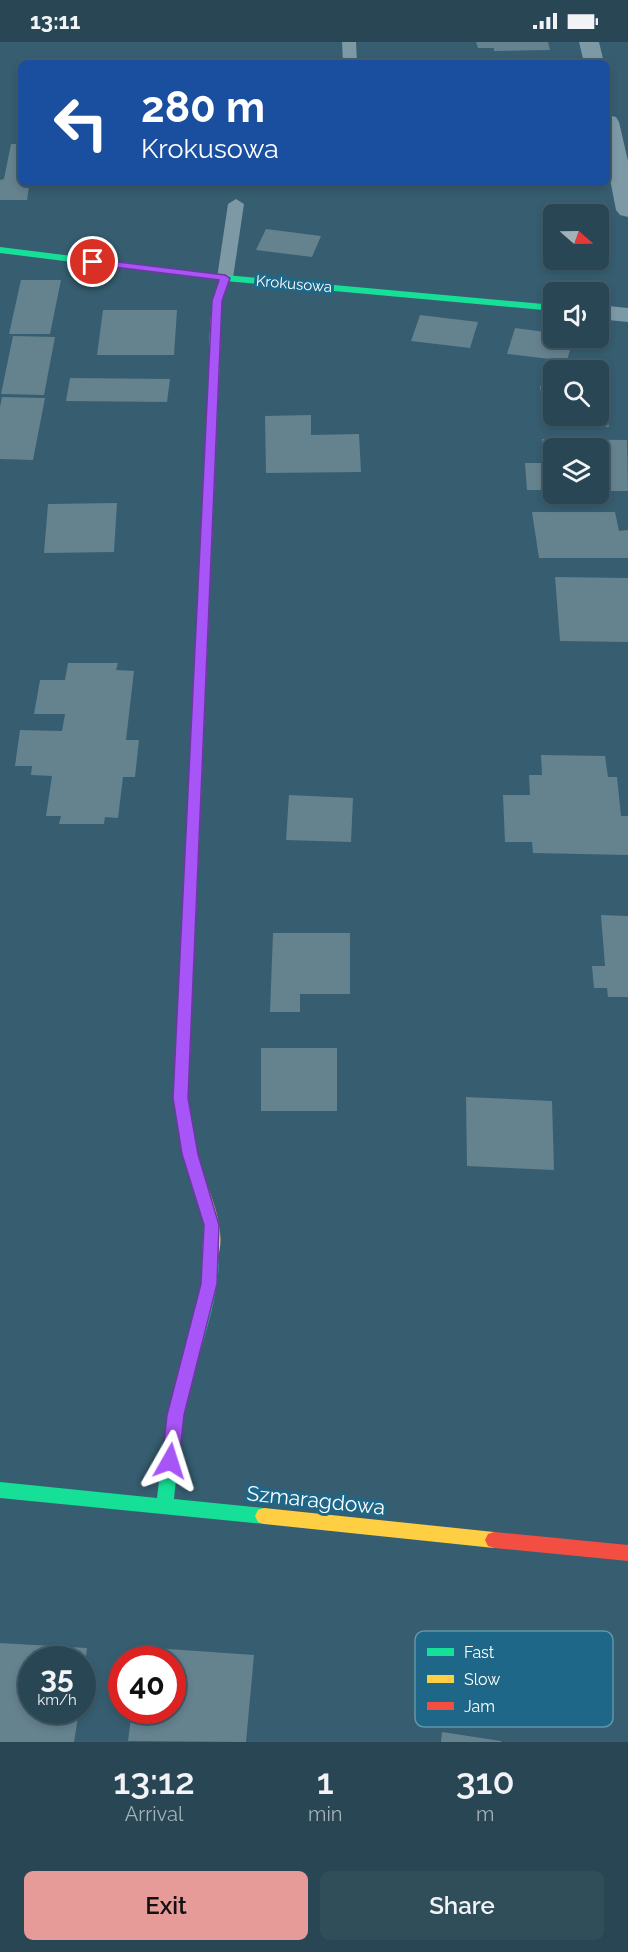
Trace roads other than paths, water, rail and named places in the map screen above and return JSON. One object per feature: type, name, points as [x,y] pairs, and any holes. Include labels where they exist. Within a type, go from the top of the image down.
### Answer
[{"type":"street","points":[[589,42],[593,60]]},
{"type":"street","points":[[610,131],[628,210]]},
{"type":"street","name":"Krokusowa","points":[[0,250],[225,278],[543,307]]},
{"type":"street","points":[[165,1506],[175,1415],[209,1284],[210,1272],[212,1225],[190,1154],[181,1098],[217,301],[225,278]]},
{"type":"street","points":[[609,313],[628,315]]},
{"type":"street","name":"Szmaragdowa","points":[[0,1490],[628,1553]]},
{"type":"lane","points":[[349,42],[350,60]]},
{"type":"lane","points":[[225,278],[236,204]]}]
